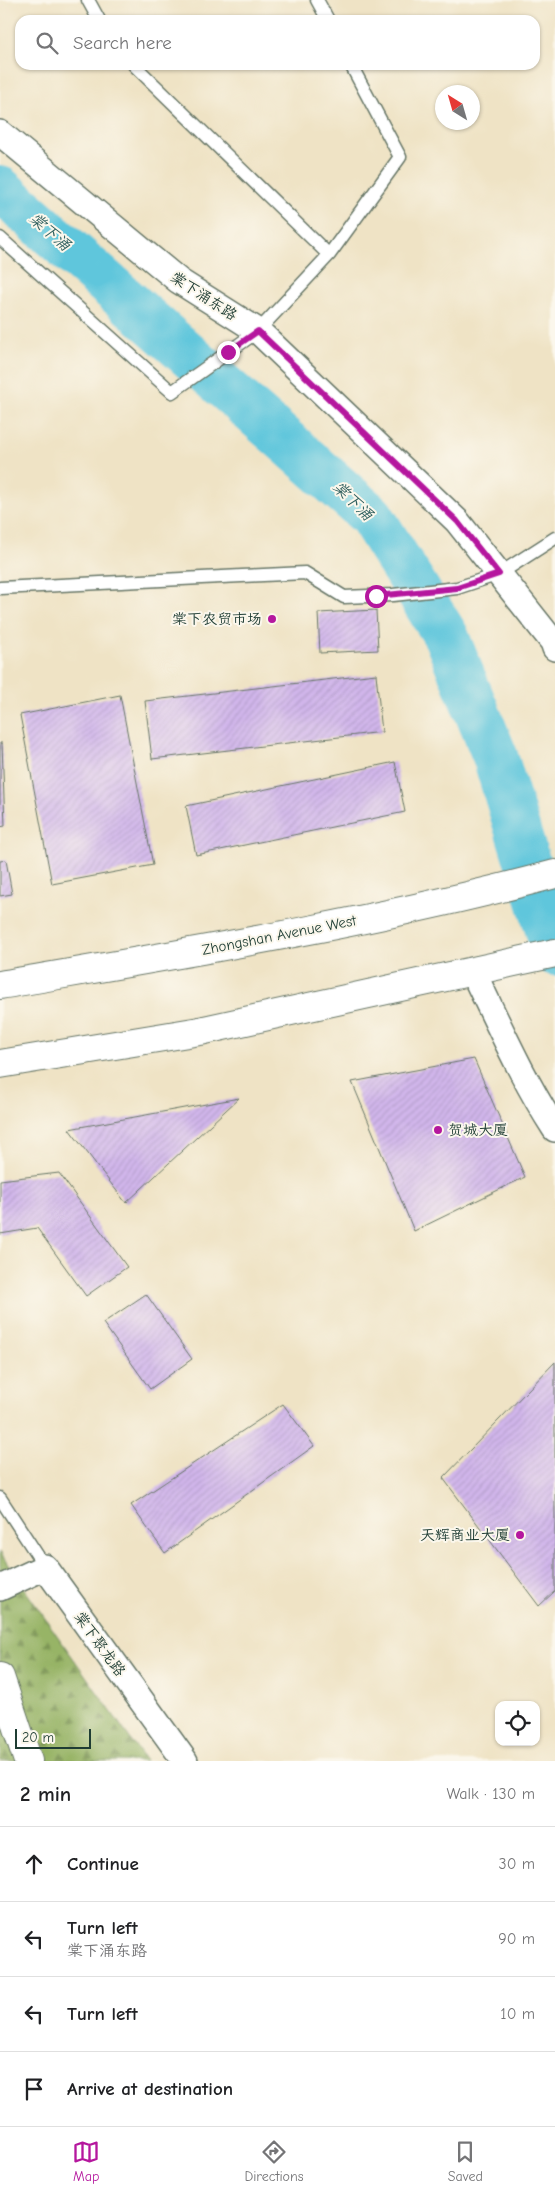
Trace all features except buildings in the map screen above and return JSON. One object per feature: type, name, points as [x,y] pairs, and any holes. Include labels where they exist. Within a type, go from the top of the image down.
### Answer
[{"type":"highway","name":"Zhongshan Avenue West","points":[[0,985],[298,933],[481,894],[555,874]]},
{"type":"highway","points":[[0,1064],[200,1031],[555,953]]},
{"type":"highway","points":[[0,977],[37,978]]},
{"type":"highway","points":[[0,1074],[36,1058]]},
{"type":"highway","points":[[0,1677],[28,1761]]},
{"type":"street","name":"棠下涌东路","points":[[0,133],[179,281],[258,331],[457,521],[553,642],[555,648]]},
{"type":"street","points":[[473,972],[539,1105],[555,1129]]},
{"type":"street","points":[[0,1588],[45,1567]]},
{"type":"street","name":"棠下聚龙路","points":[[45,1567],[185,1761]]},
{"type":"lane","points":[[88,0],[97,15]]},
{"type":"lane","points":[[317,0],[325,15]]},
{"type":"lane","points":[[139,70],[329,255]]},
{"type":"lane","points":[[0,238],[172,392],[258,331],[329,255],[400,157],[354,70]]},
{"type":"lane","points":[[0,588],[304,573],[344,597],[393,595],[457,588],[499,574],[555,538]]},
{"type":"lane","points":[[0,1498],[45,1567]]},
{"type":"green space","points":[[0,1552],[13,1573],[146,1761],[0,1761]]},
{"type":"waterway","name":"棠下涌","points":[[0,189],[371,516],[446,636],[495,756],[555,953]]},
{"type":"place","name":"棠下农贸市场","points":[[272,619]]},
{"type":"place","name":"贺城大厦","points":[[438,1130]]},
{"type":"place","name":"天辉商业大厦","points":[[520,1535]]},
{"type":"route","points":[[228,352],[258,331],[457,521],[499,574],[457,588],[376,596]]}]
